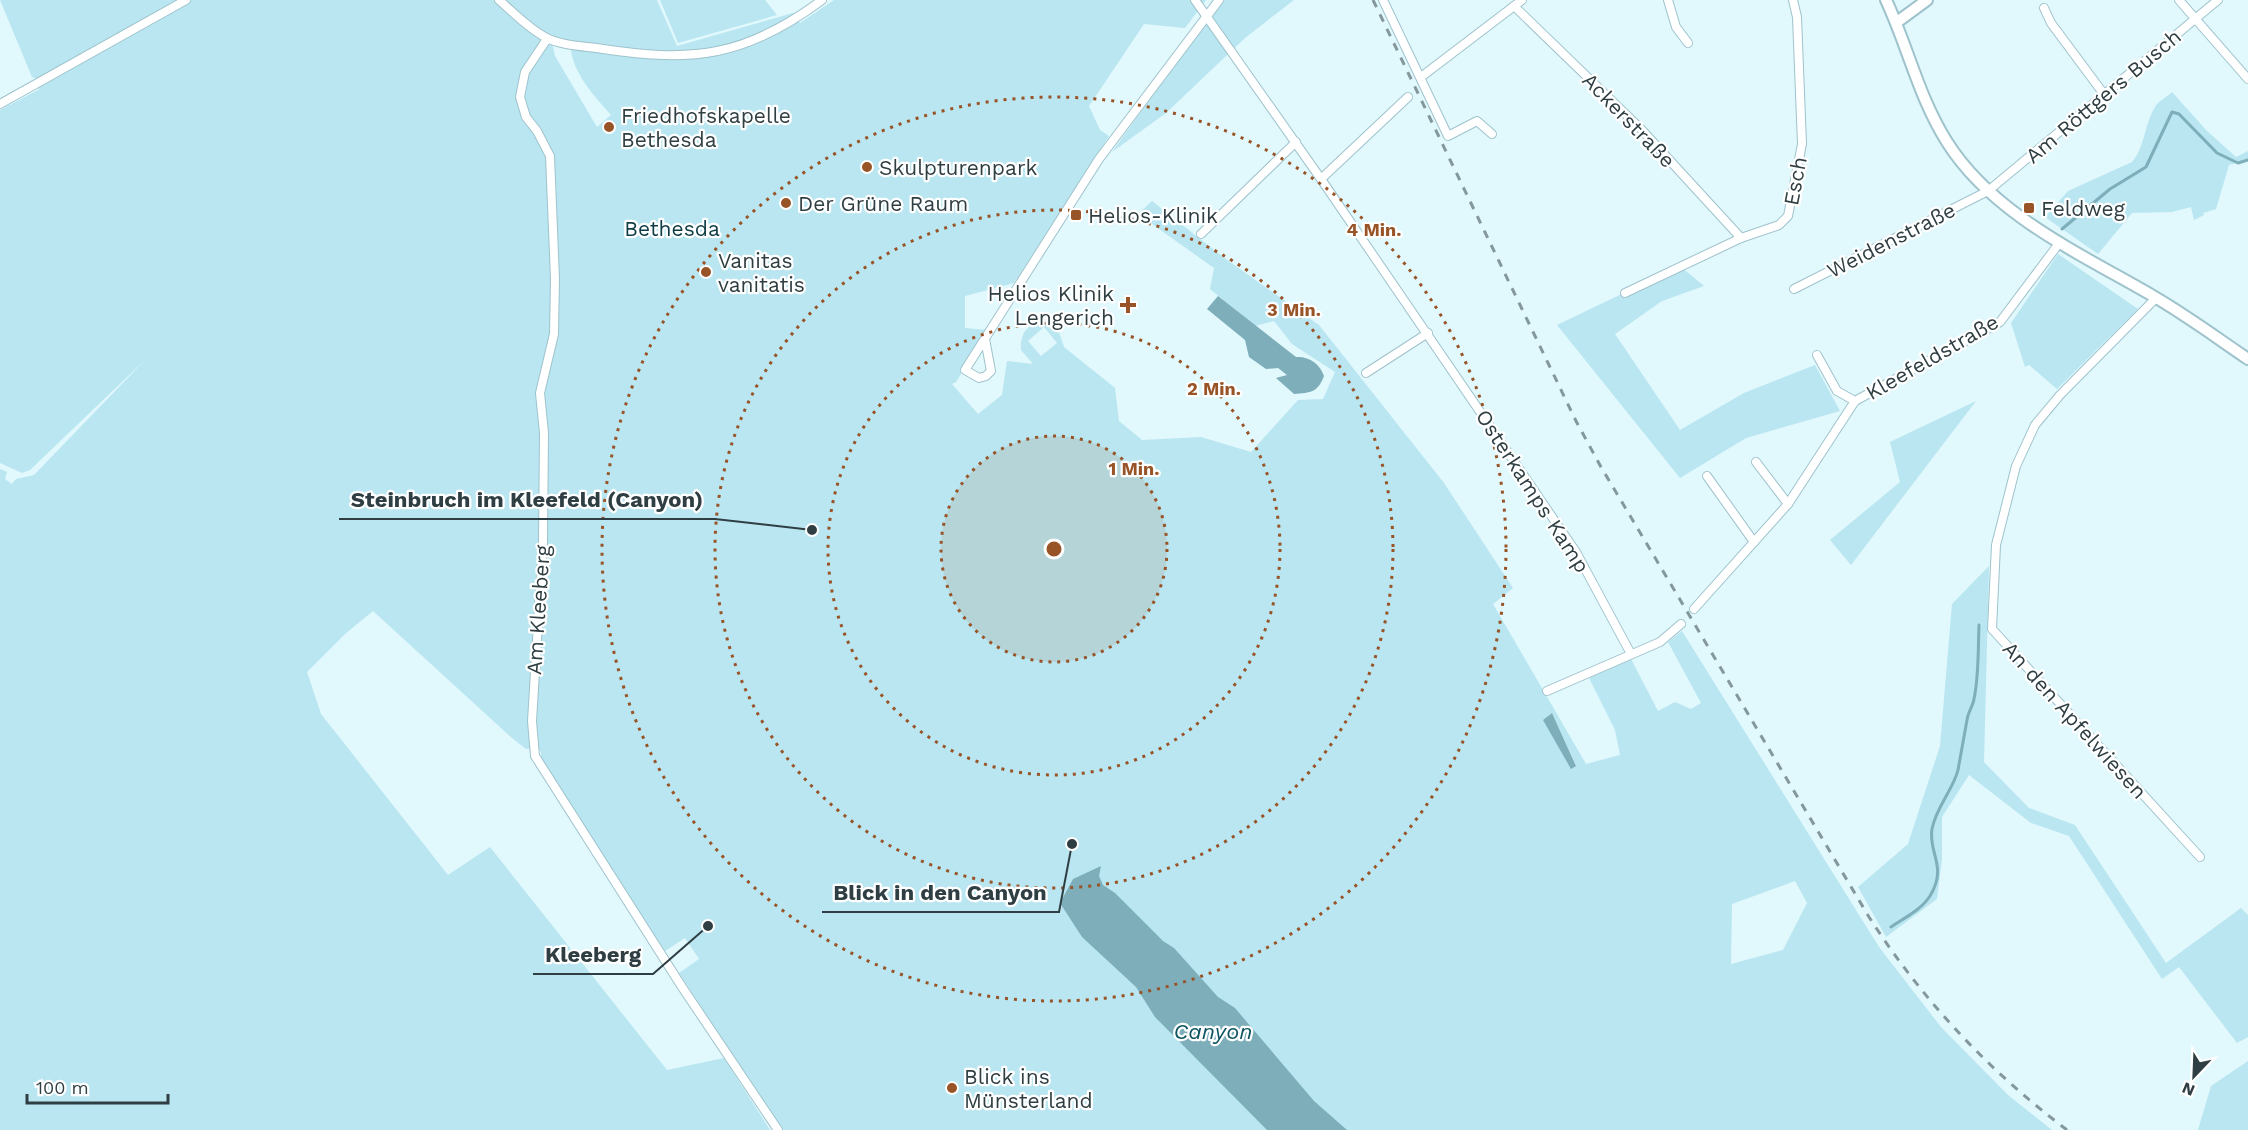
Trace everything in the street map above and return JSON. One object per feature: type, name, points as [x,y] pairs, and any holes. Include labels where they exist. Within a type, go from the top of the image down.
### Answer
[{"type":"street","points":[[0,104],[186,0]]},
{"type":"street","points":[[499,0],[547,39],[628,53],[693,56],[726,51],[758,40],[797,19],[822,0]]},
{"type":"street","name":"Osterkamps Kamp","points":[[1195,0],[1322,178],[1576,552],[1631,654]]},
{"type":"street","points":[[985,339],[991,371],[979,378],[965,370],[1099,159],[1206,14],[1219,0]]},
{"type":"street","points":[[1383,0],[1448,136],[1477,121],[1492,134]]},
{"type":"street","points":[[1420,77],[1522,0]]},
{"type":"street","points":[[1668,0],[1676,27],[1688,43]]},
{"type":"street","name":"Esch","points":[[1625,293],[1741,238],[1779,225],[1788,216],[1802,144],[1797,17],[1793,0]]},
{"type":"street","points":[[1886,0],[1897,22],[1935,121],[1955,154],[1988,191],[2060,242],[2157,298],[2248,359]]},
{"type":"street","points":[[1897,22],[1928,0]]},
{"type":"street","points":[[2179,0],[2248,80]]},
{"type":"street","name":"Am Röttgers Busch","points":[[1988,191],[2103,93],[2218,0]]},
{"type":"street","name":"Ackerstraße","points":[[1514,6],[1640,128],[1741,238]]},
{"type":"street","points":[[2044,8],[2050,23],[2103,93]]},
{"type":"street","name":"Am Kleeberg","points":[[547,39],[525,72],[520,97],[526,117],[537,131],[550,156],[555,279],[554,333],[540,393],[544,433],[543,542],[532,721],[535,756],[682,987],[778,1130]]},
{"type":"street","points":[[1322,178],[1408,97]]},
{"type":"street","points":[[1201,234],[1296,142]]},
{"type":"street","name":"Weidenstraße","points":[[1794,289],[1988,191]]},
{"type":"street","name":"Kleefeldstraße","points":[[1694,609],[1788,504],[1855,401],[2000,322],[2060,242]]},
{"type":"street","name":"An den Apfelwiesen","points":[[2157,298],[2060,395],[2035,425],[2016,466],[1996,545],[1992,628],[2200,857]]},
{"type":"street","points":[[1366,373],[1428,333]]},
{"type":"street","points":[[1817,355],[1837,391],[1855,401]]},
{"type":"street","points":[[1756,462],[1788,504]]},
{"type":"street","points":[[1707,476],[1754,542]]},
{"type":"street","points":[[1547,691],[1660,642],[1681,624]]},
{"type":"green space","name":"Bethesda","points":[[0,0],[657,0],[677,46],[793,13],[800,23],[834,0],[1206,0],[1185,28],[1144,24],[1089,106],[1100,130],[1109,136],[1014,283],[965,296],[965,328],[988,330],[956,382],[952,384],[978,414],[1002,395],[1007,361],[1033,364],[1021,350],[1021,342],[1027,329],[1037,323],[1044,323],[1058,329],[1064,347],[1115,388],[1119,421],[1142,440],[1201,437],[1251,452],[1298,400],[1323,399],[1335,372],[1292,344],[1274,321],[1255,326],[1210,289],[1214,268],[1138,214],[1152,201],[1223,257],[1319,325],[1444,483],[1513,588],[1493,604],[1586,764],[1620,755],[1615,730],[1589,678],[1631,659],[1658,711],[1675,702],[1691,709],[1701,703],[1668,642],[1682,631],[1879,947],[1941,1027],[2008,1095],[2052,1130],[781,1130],[679,973],[699,959],[685,938],[665,951],[541,763],[541,752],[537,747],[526,749],[512,738],[373,611],[345,634],[307,672],[321,714],[448,875],[490,847],[667,1070],[724,1058],[770,1130],[0,1130],[0,469],[7,472],[5,479],[12,484],[16,479],[34,475],[146,359],[30,470],[22,473],[0,463],[0,110],[38,90],[40,86],[37,79],[32,77]],"holes":[[[551,37],[571,41],[571,51],[578,71],[590,90],[611,115],[597,127],[555,56]],[[1044,327],[1057,343],[1041,356],[1028,341]],[[1552,713],[1576,766],[1543,720]],[[1795,881],[1807,903],[1783,950],[1731,964],[1732,904]]]},
{"type":"green space","points":[[660,0],[765,0],[777,15],[678,43]]},
{"type":"green space","points":[[1225,0],[1294,0],[1245,38],[1166,113],[1112,152],[1212,13]]},
{"type":"green space","points":[[2172,92],[2207,131],[2236,157],[2248,151],[2248,160],[2229,165],[2216,209],[2203,213],[2204,215],[2194,220],[2191,207],[2172,212],[2132,213],[2098,254],[2045,217],[2068,191],[2132,162],[2137,156],[2157,104]]},
{"type":"green space","points":[[2058,254],[2138,309],[2057,389],[2029,365],[2025,367],[2011,323]]},
{"type":"green space","points":[[1680,266],[1704,286],[1662,301],[1615,334],[1680,430],[1744,393],[1815,365],[1840,411],[1746,438],[1680,478],[1557,325]]},
{"type":"green space","points":[[1976,401],[1851,565],[1830,540],[1900,482],[1890,442]]},
{"type":"green space","points":[[1989,566],[1984,762],[2029,808],[2075,825],[2166,963],[2241,908],[2248,915],[2248,1037],[2237,1043],[2179,967],[2162,979],[2069,836],[2031,823],[1969,775],[1942,817],[1942,859],[1937,899],[1886,937],[1858,887],[1908,844],[1940,746],[1952,604]]},
{"type":"green space","points":[[2248,1061],[2248,1130],[2198,1130],[2211,1086]]},
{"type":"water","points":[[1218,296],[1296,357],[1310,359],[1317,364],[1324,376],[1319,385],[1309,392],[1294,394],[1276,378],[1287,375],[1278,368],[1266,369],[1249,357],[1245,340],[1207,309]]},
{"type":"water","points":[[1552,713],[1576,766],[1571,769],[1543,720]]},
{"type":"water","name":"Canyon","points":[[1101,866],[1099,876],[1103,885],[1115,893],[1163,941],[1174,948],[1218,997],[1235,1008],[1314,1101],[1347,1130],[1267,1130],[1155,1017],[1136,987],[1082,937],[1060,903],[1073,879]]},
{"type":"waterway","points":[[2062,229],[2110,189],[2146,167],[2172,112],[2179,114],[2217,153],[2238,163],[2248,160]]},
{"type":"waterway","points":[[1891,927],[1922,905],[1935,886],[1937,868],[1932,829],[1937,813],[1958,770],[1968,717],[1976,690],[1979,625]]},
{"type":"railway","points":[[1373,0],[1576,421],[1601,467],[1869,917],[1912,977],[1959,1032],[2010,1083],[2067,1130]]},
{"type":"place","name":"Friedhofskapelle Bethesda","points":[[609,127]]},
{"type":"place","name":"Skulpturenpark","points":[[867,167]]},
{"type":"place","name":"Der Grüne Raum","points":[[786,203]]},
{"type":"place","name":"Feldweg","points":[[2029,208]]},
{"type":"place","name":"Helios-Klinik","points":[[1076,215]]},
{"type":"place","name":"Vanitas vanitatis","points":[[706,272]]},
{"type":"place","name":"Helios Klinik Lengerich","points":[[1128,305]]},
{"type":"place","name":"Steinbruch im Kleefeld (Canyon)","points":[[812,530]]},
{"type":"place","name":"Blick in den Canyon","points":[[1072,844]]},
{"type":"place","name":"Kleeberg","points":[[708,926]]},
{"type":"place","name":"Blick ins Münsterland","points":[[952,1088]]}]
